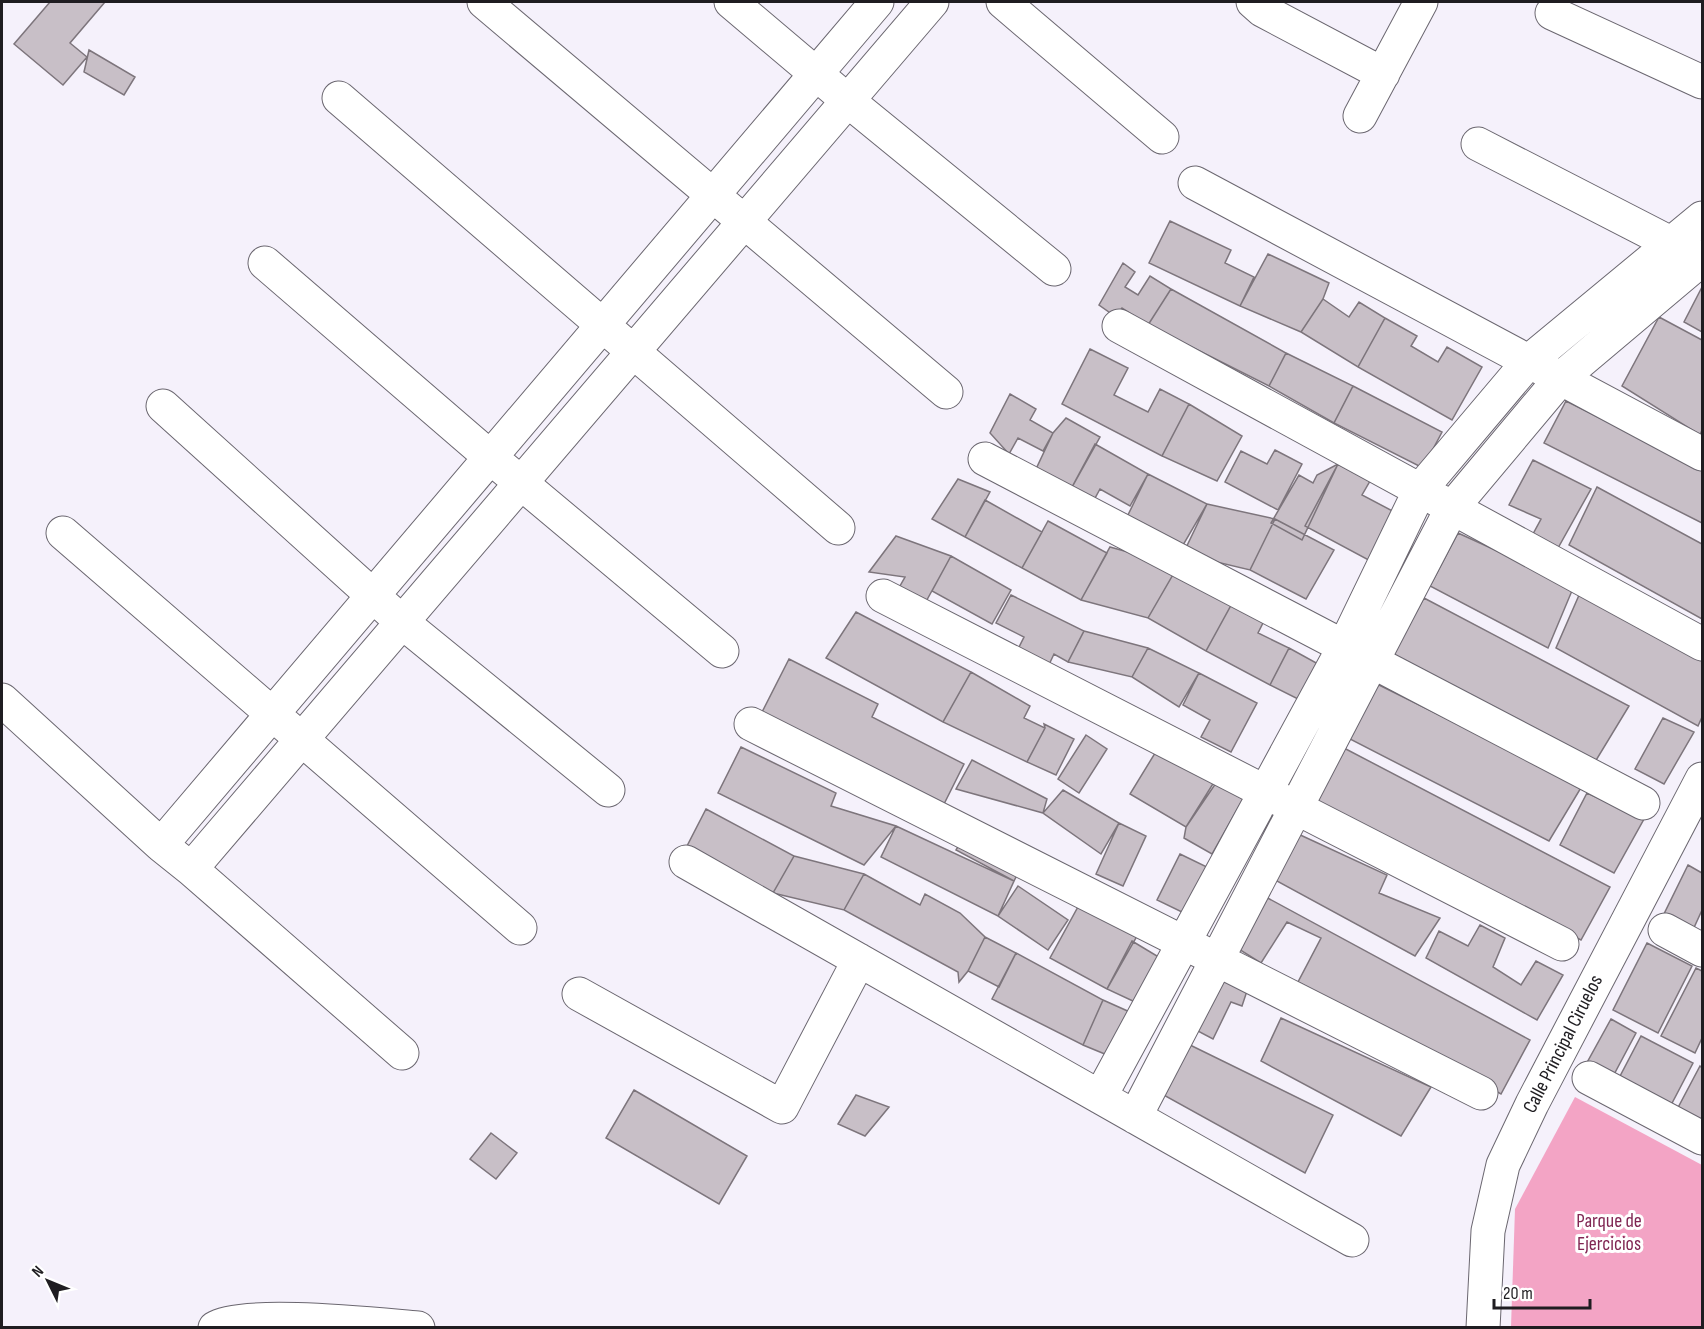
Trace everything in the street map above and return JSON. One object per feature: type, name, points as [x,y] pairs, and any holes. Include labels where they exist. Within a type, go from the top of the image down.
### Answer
[{"type":"street","points":[[484,2],[714,193],[744,222],[946,392]]},
{"type":"street","points":[[732,2],[847,100],[1054,269]]},
{"type":"street","points":[[161,845],[877,2]]},
{"type":"street","points":[[191,869],[932,2]]},
{"type":"street","points":[[1003,2],[1162,137]]},
{"type":"street","points":[[1252,2],[1262,10],[1383,74]]},
{"type":"street","points":[[1360,116],[1421,2]]},
{"type":"street","points":[[1552,13],[1702,82]]},
{"type":"street","points":[[339,98],[838,528]]},
{"type":"street","points":[[1100,1097],[1185,944],[1265,792],[1452,508],[1561,378],[1702,259],[1478,144]]},
{"type":"street","points":[[1195,183],[1702,454]]},
{"type":"street","points":[[1135,1117],[1216,959],[1298,808],[1420,490],[1529,362],[1702,218]]},
{"type":"street","points":[[265,263],[490,457],[722,651]]},
{"type":"street","points":[[1119,326],[1702,644]]},
{"type":"street","points":[[162,406],[402,621],[608,790]]},
{"type":"street","points":[[985,459],[1643,803]]},
{"type":"street","points":[[63,533],[519,928]]},
{"type":"street","points":[[883,596],[1562,944]]},
{"type":"street","points":[[2,700],[161,845],[402,1053]]},
{"type":"street","points":[[752,724],[1481,1093]]},
{"type":"street","name":"Calle Principal Ciruelos","points":[[1483,1328],[1488,1231],[1503,1165],[1537,1093],[1702,779]]},
{"type":"street","points":[[686,862],[1352,1240]]},
{"type":"street","points":[[1665,930],[1702,950]]},
{"type":"street","points":[[579,994],[782,1107],[860,960]]},
{"type":"street","points":[[1588,1078],[1702,1138]]},
{"type":"street","points":[[215,1328],[221,1324],[249,1318],[418,1328]]},
{"type":"green space","name":"Parque de Ejercicios","points":[[1575,1097],[1702,1165],[1702,1327],[1511,1327],[1515,1209]]},
{"type":"building","points":[[50,2],[105,2],[70,43],[87,57],[63,85],[14,44]]},
{"type":"building","points":[[89,50],[135,77],[124,95],[84,72]]},
{"type":"building","points":[[1170,221],[1231,250],[1225,263],[1254,277],[1240,306],[1149,263]]},
{"type":"building","points":[[1268,254],[1329,283],[1323,299],[1301,332],[1240,306]]},
{"type":"building","points":[[1123,263],[1135,272],[1125,287],[1138,295],[1150,276],[1171,289],[1148,325],[1122,308],[1116,317],[1099,305]]},
{"type":"building","points":[[1702,287],[1702,332],[1684,322]]},
{"type":"building","points":[[1171,289],[1286,353],[1269,386],[1148,325]]},
{"type":"building","points":[[1323,299],[1349,317],[1359,302],[1385,318],[1358,367],[1301,332]]},
{"type":"building","points":[[1659,317],[1702,340],[1702,430],[1700,435],[1622,386]]},
{"type":"building","points":[[1385,318],[1417,336],[1411,346],[1438,362],[1447,347],[1482,367],[1452,420],[1358,367]]},
{"type":"building","points":[[1090,349],[1128,368],[1114,395],[1148,412],[1160,389],[1189,404],[1162,456],[1062,404]]},
{"type":"building","points":[[1286,353],[1353,386],[1334,423],[1269,386]]},
{"type":"building","points":[[1353,386],[1442,432],[1423,468],[1334,423]]},
{"type":"building","points":[[1010,394],[1036,409],[1030,420],[1053,433],[1043,451],[1018,438],[1009,454],[990,433]]},
{"type":"building","points":[[1566,401],[1702,469],[1702,523],[1544,443]]},
{"type":"building","points":[[1189,404],[1242,436],[1217,481],[1162,456]]},
{"type":"building","points":[[1066,418],[1100,437],[1071,489],[1036,469],[1053,433]]},
{"type":"building","points":[[1095,444],[1148,474],[1130,506],[1100,489],[1094,500],[1071,489]]},
{"type":"building","points":[[1275,450],[1302,464],[1278,510],[1225,482],[1241,451],[1267,464]]},
{"type":"building","points":[[1533,460],[1591,489],[1558,548],[1533,534],[1541,519],[1509,505]]},
{"type":"building","points":[[1338,464],[1302,540],[1271,523],[1299,475],[1313,483],[1317,475]]},
{"type":"building","points":[[1338,464],[1370,481],[1362,495],[1402,516],[1376,564],[1305,526]]},
{"type":"building","points":[[1148,474],[1207,504],[1179,552],[1125,521]]},
{"type":"building","points":[[958,479],[990,492],[965,537],[932,519]]},
{"type":"building","points":[[1597,487],[1702,544],[1702,619],[1569,545]]},
{"type":"building","points":[[985,500],[1042,532],[1022,568],[965,537]]},
{"type":"building","points":[[1207,504],[1275,519],[1250,570],[1183,554]]},
{"type":"building","points":[[1275,519],[1334,550],[1306,599],[1250,570]]},
{"type":"building","points":[[1048,521],[1107,553],[1081,600],[1022,568]]},
{"type":"building","points":[[1458,533],[1574,586],[1548,648],[1430,586]]},
{"type":"building","points":[[896,536],[951,556],[923,607],[896,593],[905,577],[869,572]]},
{"type":"building","points":[[1110,547],[1178,566],[1148,618],[1081,600]]},
{"type":"building","points":[[951,556],[1011,590],[992,624],[932,591]]},
{"type":"building","points":[[1178,566],[1235,598],[1206,651],[1148,618]]},
{"type":"building","points":[[1583,586],[1702,652],[1702,717],[1698,726],[1556,648]]},
{"type":"building","points":[[1011,595],[1084,631],[1068,662],[1054,654],[1046,671],[1015,655],[1024,637],[996,623]]},
{"type":"building","points":[[1235,598],[1267,615],[1258,633],[1289,648],[1270,685],[1206,651]]},
{"type":"building","points":[[1424,598],[1629,706],[1595,762],[1392,656]]},
{"type":"building","points":[[856,612],[971,672],[943,722],[826,658]]},
{"type":"building","points":[[1084,631],[1148,648],[1132,677],[1068,662]]},
{"type":"building","points":[[1148,648],[1199,673],[1179,707],[1132,677]]},
{"type":"building","points":[[1289,648],[1320,665],[1300,700],[1270,685]]},
{"type":"building","points":[[789,659],[878,704],[872,717],[964,764],[941,810],[759,718]]},
{"type":"building","points":[[971,672],[1030,706],[1024,718],[1045,728],[1027,762],[943,722]]},
{"type":"building","points":[[1199,673],[1257,703],[1231,752],[1201,737],[1210,720],[1183,705]]},
{"type":"building","points":[[1377,684],[1582,786],[1549,841],[1348,738]]},
{"type":"building","points":[[1663,718],[1694,732],[1664,784],[1635,769]]},
{"type":"building","points":[[1044,724],[1074,739],[1056,775],[1027,762],[1045,728]]},
{"type":"building","points":[[1086,735],[1107,749],[1079,793],[1058,779]]},
{"type":"building","points":[[1160,745],[1216,779],[1186,827],[1130,794]]},
{"type":"building","points":[[741,747],[836,793],[831,806],[896,826],[864,865],[718,793]]},
{"type":"building","points":[[1342,747],[1610,887],[1581,940],[1313,803]]},
{"type":"building","points":[[972,760],[1047,799],[1043,813],[956,789]]},
{"type":"building","points":[[1216,783],[1243,799],[1212,854],[1184,838],[1186,827]]},
{"type":"building","points":[[1063,790],[1119,823],[1101,854],[1043,813]]},
{"type":"building","points":[[1587,793],[1644,819],[1614,873],[1560,845]]},
{"type":"building","points":[[706,809],[794,856],[773,893],[686,848]]},
{"type":"building","points":[[1119,823],[1146,836],[1123,886],[1096,874]]},
{"type":"building","points":[[896,826],[1014,881],[998,916],[881,857]]},
{"type":"building","points":[[1296,833],[1387,875],[1379,893],[1440,918],[1415,956],[1275,880]]},
{"type":"building","points":[[963,838],[1020,869],[1014,881],[956,850]]},
{"type":"building","points":[[1180,854],[1209,868],[1186,914],[1157,900]]},
{"type":"building","points":[[794,856],[864,874],[844,910],[773,893]]},
{"type":"building","points":[[1688,865],[1702,873],[1702,910],[1692,932],[1662,918]]},
{"type":"building","points":[[864,874],[920,905],[925,894],[960,913],[985,937],[968,971],[959,982],[958,972],[844,910]]},
{"type":"building","points":[[1018,886],[1068,920],[1048,950],[998,916]]},
{"type":"building","points":[[1264,896],[1530,1040],[1501,1094],[1298,982],[1321,938],[1287,922],[1261,963],[1237,948]]},
{"type":"building","points":[[1079,905],[1137,936],[1107,989],[1050,958]]},
{"type":"building","points":[[1480,925],[1505,938],[1493,967],[1521,985],[1536,961],[1563,975],[1537,1020],[1426,958],[1439,931],[1468,946]]},
{"type":"building","points":[[985,937],[1016,953],[999,987],[968,971]]},
{"type":"building","points":[[1132,941],[1162,959],[1135,1002],[1107,989]]},
{"type":"building","points":[[1647,943],[1692,966],[1658,1033],[1613,1010]]},
{"type":"building","points":[[1016,953],[1103,1000],[1083,1045],[992,999]]},
{"type":"building","points":[[1696,968],[1702,971],[1702,1038],[1695,1053],[1661,1036]]},
{"type":"building","points":[[1221,979],[1247,991],[1242,1006],[1231,1002],[1213,1039],[1194,1029]]},
{"type":"building","points":[[1103,1000],[1132,1013],[1112,1057],[1083,1045]]},
{"type":"building","points":[[1281,1018],[1431,1087],[1401,1136],[1261,1061]]},
{"type":"building","points":[[1611,1019],[1636,1033],[1610,1082],[1584,1068]]},
{"type":"building","points":[[1641,1036],[1693,1063],[1670,1107],[1618,1080]]},
{"type":"building","points":[[1188,1044],[1333,1115],[1305,1173],[1160,1093]]},
{"type":"building","points":[[1700,1066],[1702,1068],[1702,1135],[1672,1119]]},
{"type":"building","points":[[634,1090],[747,1156],[719,1204],[606,1138]]},
{"type":"building","points":[[856,1095],[889,1107],[865,1136],[838,1124]]},
{"type":"building","points":[[491,1133],[517,1153],[496,1179],[470,1159]]}]
